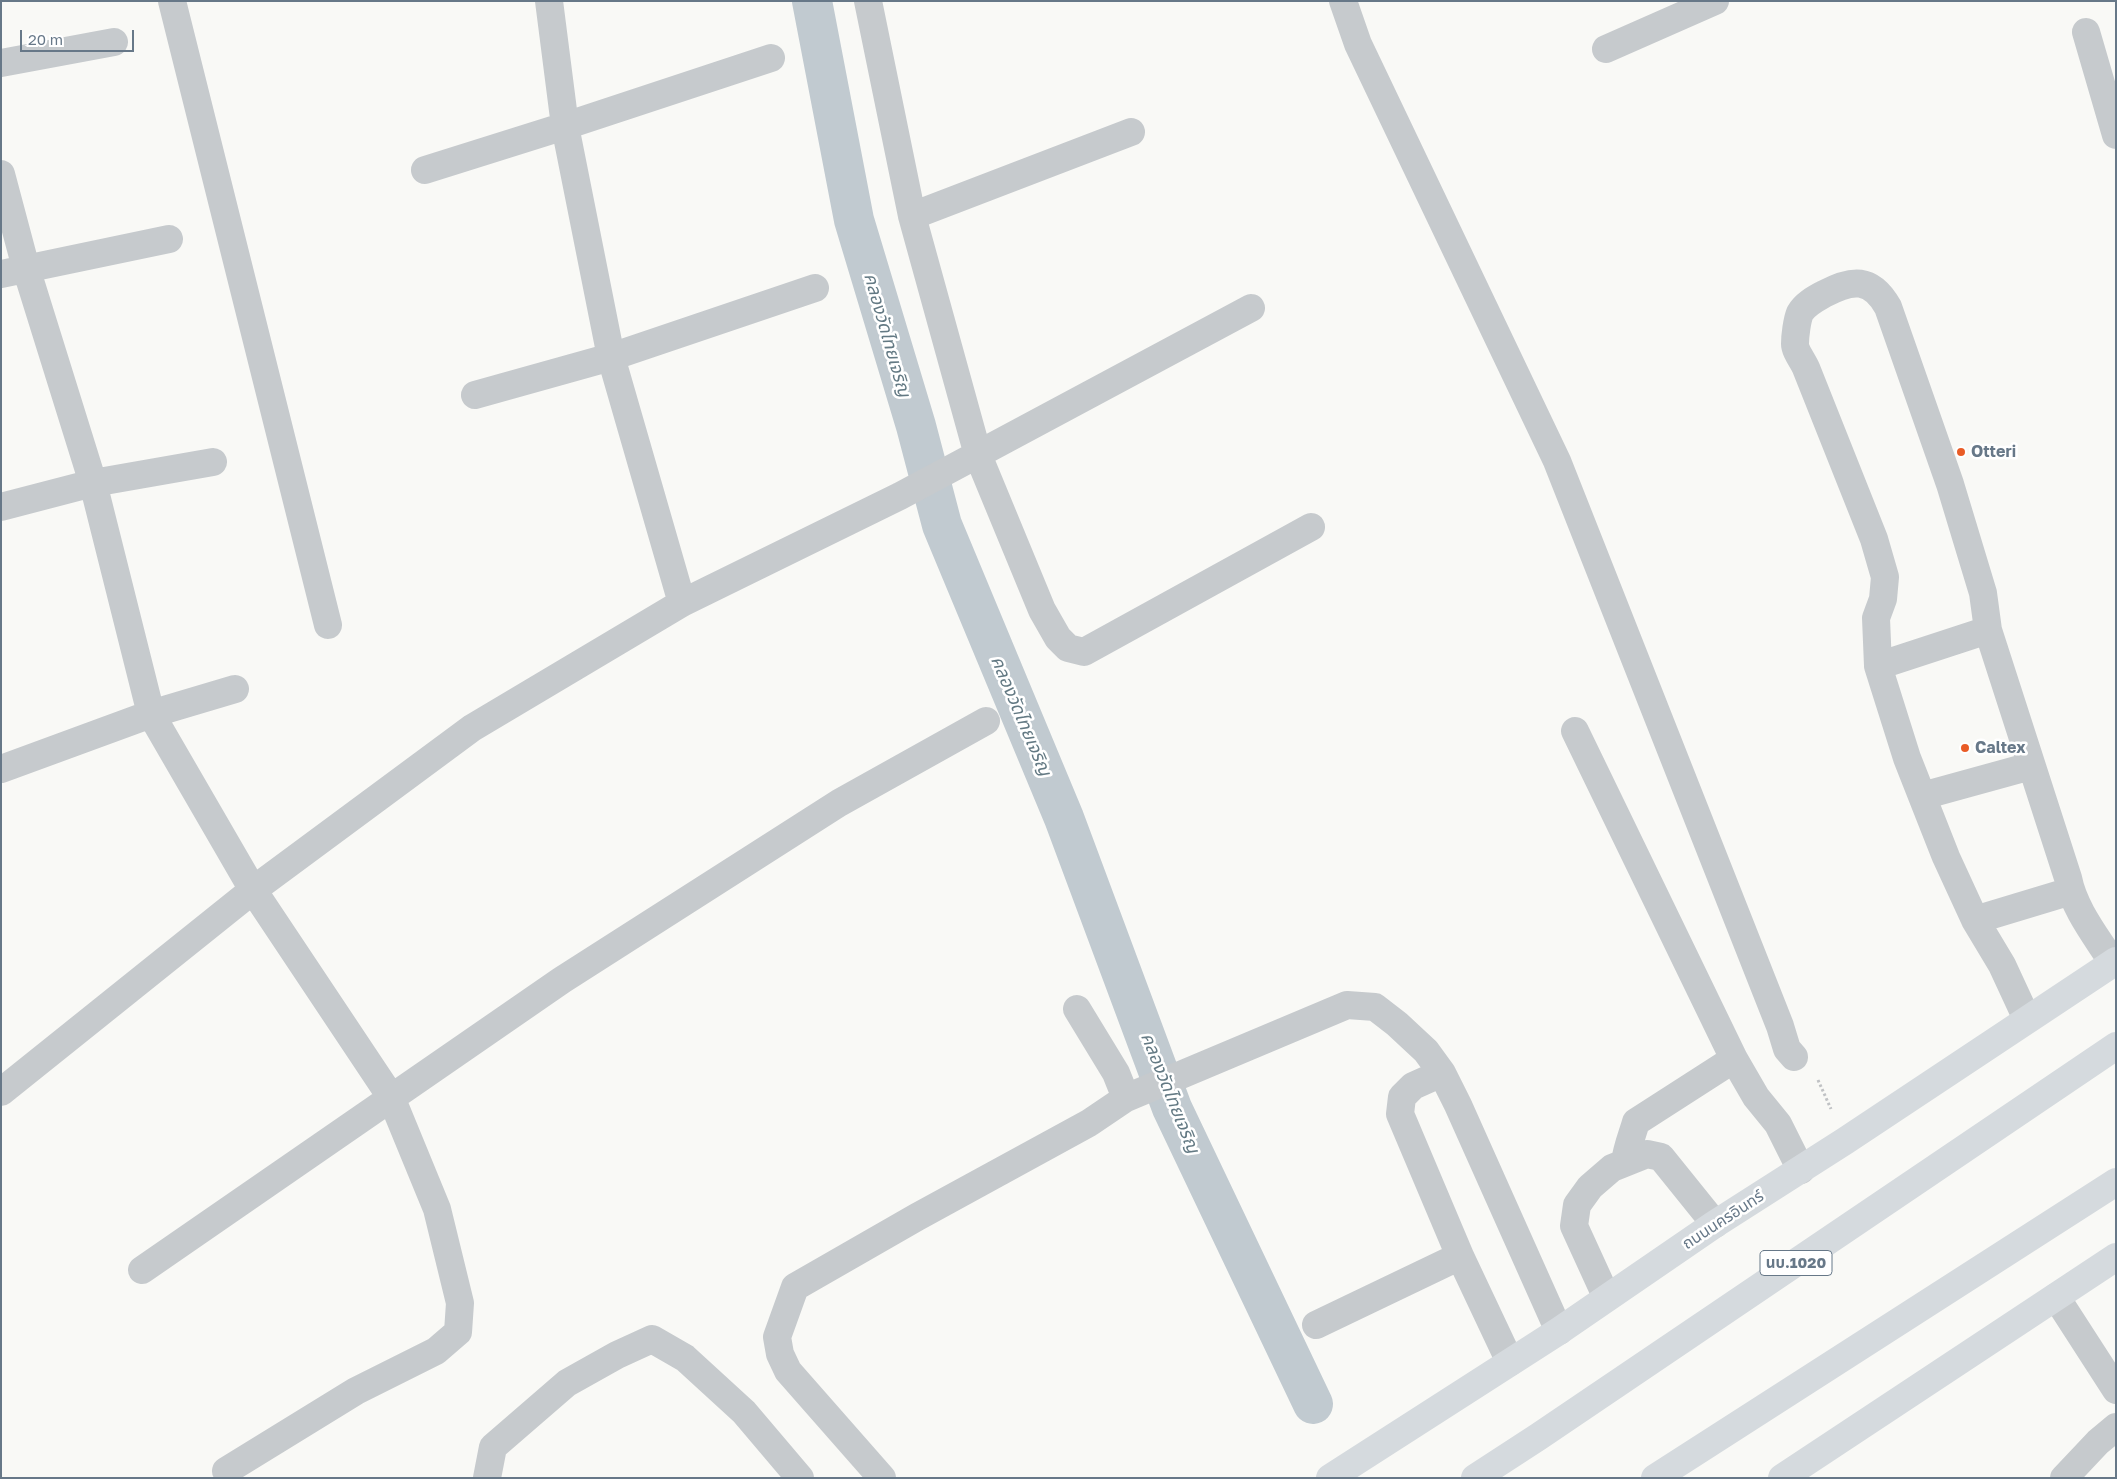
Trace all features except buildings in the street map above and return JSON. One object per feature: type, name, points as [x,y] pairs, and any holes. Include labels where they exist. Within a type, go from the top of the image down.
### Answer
[{"type":"main road","name":"ถนนนครอินทร์","points":[[1330,1478],[1559,1331],[1606,1296],[1846,1141],[2114,962]]},
{"type":"main road","name":"นบ.1020","points":[[1475,1478],[1555,1426],[2116,1046]]},
{"type":"main road","points":[[1655,1478],[2116,1182]]},
{"type":"main road","points":[[1782,1478],[2116,1257]]},
{"type":"street","points":[[172,1],[328,625]]},
{"type":"street","points":[[550,1],[565,126],[610,357],[682,603]]},
{"type":"street","points":[[868,1],[912,216],[966,460],[1058,638],[1068,648],[1084,652],[1311,527]]},
{"type":"street","points":[[1343,1],[1358,44],[1557,461],[1780,1026],[1787,1049],[1794,1057]]},
{"type":"street","points":[[1606,49],[1715,1]]},
{"type":"street","points":[[2086,32],[2116,136]]},
{"type":"street","points":[[1,63],[114,42]]},
{"type":"street","points":[[425,170],[771,58]]},
{"type":"street","points":[[912,216],[1131,132]]},
{"type":"street","points":[[1,174],[14,271],[93,483],[152,714],[253,890],[391,1097],[437,1209],[460,1303],[458,1332],[436,1351],[356,1391],[226,1471]]},
{"type":"street","points":[[14,271],[169,239]]},
{"type":"street","points":[[2027,1019],[2002,965],[1975,920],[1946,857],[1907,758],[1878,666],[1876,618],[1884,599],[1885,578],[1874,539],[1806,368],[1795,346],[1800,314],[1808,303],[1838,286],[1856,282],[1868,286],[1882,296],[1888,307],[1950,484],[1983,592],[1988,630],[2071,891],[2079,909],[2114,962]]},
{"type":"street","points":[[475,395],[610,357],[815,288]]},
{"type":"street","points":[[1,1092],[253,890],[472,728],[682,603],[900,496],[1251,308]]},
{"type":"street","points":[[1,507],[93,483],[213,462]]},
{"type":"street","points":[[1878,666],[1988,630]]},
{"type":"street","points":[[1,769],[152,714],[235,689]]},
{"type":"street","points":[[142,1270],[562,980],[839,803],[986,721]]},
{"type":"street","points":[[1575,731],[1734,1059],[1756,1097],[1778,1124],[1801,1170]]},
{"type":"street","points":[[1922,796],[2031,766]]},
{"type":"street","points":[[1975,920],[2071,891]]},
{"type":"street","points":[[882,1478],[788,1371],[780,1354],[777,1337],[794,1287],[1089,1123],[1136,1094],[1346,1005],[1375,1006],[1426,1051],[1442,1073],[1559,1331]]},
{"type":"street","points":[[1077,1009],[1116,1073],[1136,1094]]},
{"type":"street","points":[[1625,1162],[1627,1144],[1632,1137],[1636,1122],[1734,1059]]},
{"type":"street","points":[[1442,1073],[1413,1086],[1402,1097],[1400,1114],[1460,1256],[1510,1362]]},
{"type":"street","points":[[1606,1296],[1574,1226],[1577,1204],[1590,1187],[1612,1168],[1647,1154],[1661,1157],[1715,1224]]},
{"type":"street","points":[[1316,1324],[1460,1256]]},
{"type":"street","points":[[2056,1297],[2116,1390]]},
{"type":"street","points":[[487,1478],[493,1447],[567,1383],[617,1354],[652,1339],[686,1358],[744,1412],[800,1478]]},
{"type":"street","points":[[2064,1478],[2098,1442],[2116,1427]]},
{"type":"path","points":[[1794,1057],[1808,1062],[1846,1141]]},
{"type":"waterway","name":"คลองวัดไทยเจริญ","points":[[812,1],[854,220],[916,426],[942,525],[1064,818],[1172,1108],[1313,1404]]},
{"type":"place","name":"Otteri","points":[[1961,452]]},
{"type":"place","name":"Caltex","points":[[1965,748]]}]
